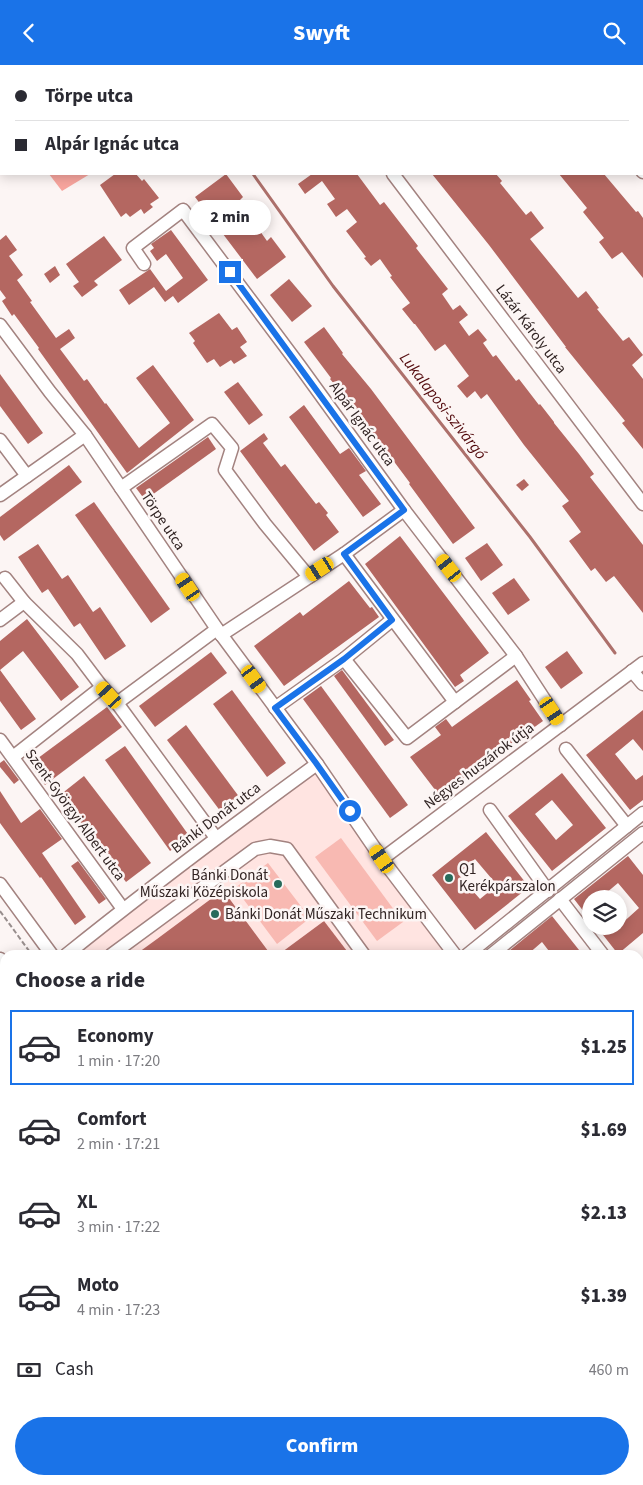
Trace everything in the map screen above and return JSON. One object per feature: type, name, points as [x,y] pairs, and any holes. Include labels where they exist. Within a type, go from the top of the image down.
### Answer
[{"type":"street","name":"Lázár Károly utca","points":[[397,175],[643,504]]},
{"type":"street","name":"Alpár Ignác utca","points":[[144,263],[133,248],[184,210],[404,510],[516,656],[561,725]]},
{"type":"street","name":"Törpe utca","points":[[0,325],[85,435],[219,632],[316,763],[382,859],[451,950]]},
{"type":"street","points":[[121,488],[212,424],[232,448],[225,470],[265,524],[309,577]]},
{"type":"street","points":[[0,495],[85,435]]},
{"type":"street","points":[[0,440],[27,476]]},
{"type":"street","points":[[117,703],[219,632],[344,554],[404,510]]},
{"type":"street","points":[[344,554],[455,701]]},
{"type":"street","points":[[5,578],[24,601],[78,654],[102,687],[117,703],[216,838]]},
{"type":"street","points":[[0,620],[24,601]]},
{"type":"street","points":[[275,708],[344,659],[392,620]]},
{"type":"street","points":[[344,659],[407,737],[516,656]]},
{"type":"street","name":"Négyes huszárok útja","points":[[382,859],[643,663]]},
{"type":"street","points":[[632,671],[643,684]]},
{"type":"street","points":[[13,757],[102,687]]},
{"type":"street","name":"Szent-Györgyi Albert utca","points":[[0,739],[123,909]]},
{"type":"street","points":[[566,749],[627,826]]},
{"type":"street","name":"Bánki Donát utca","points":[[72,950],[123,909],[316,763]]},
{"type":"street","points":[[490,810],[548,891]]},
{"type":"street","points":[[473,950],[643,813]]},
{"type":"street","points":[[497,950],[560,899],[641,840]]},
{"type":"street","points":[[119,950],[255,849],[270,846],[287,849],[360,950]]},
{"type":"street","points":[[3,892],[48,950]]},
{"type":"street","points":[[560,899],[599,950]]},
{"type":"path","points":[[0,911],[28,950]]},
{"type":"shaded area","points":[[50,175],[88,175],[62,191]]},
{"type":"shaded area","name":"Bánki Donát Műszaki Középiskola","points":[[317,764],[451,950],[73,950]]},
{"type":"shaded area","points":[[341,838],[403,922],[377,941],[315,857]]},
{"type":"shaded area","points":[[268,863],[310,918],[277,944],[235,888]]},
{"type":"building","points":[[114,175],[137,175],[142,181],[144,179],[159,198],[150,204],[153,207],[144,214],[141,209],[130,217],[126,213],[121,217],[100,185]]},
{"type":"building","points":[[227,175],[243,197],[239,201],[267,241],[271,237],[286,257],[257,279],[195,197]]},
{"type":"building","points":[[311,175],[358,175],[380,205],[384,202],[448,289],[442,294],[453,310],[460,305],[468,315],[459,322],[469,336],[478,329],[487,340],[483,343],[493,357],[496,355],[516,381],[519,379],[540,404],[594,474],[590,477],[643,545],[643,613],[614,576],[606,582],[595,568],[591,571],[569,541],[581,532],[562,506],[569,501],[524,445],[487,394],[481,399],[475,391],[467,398],[457,386],[469,376],[445,344],[435,351],[402,309],[410,303],[390,277],[392,276],[380,259],[371,266],[364,258],[366,257],[346,231],[357,222],[347,209],[336,217],[327,204],[335,199],[322,181],[305,194],[298,184]]},
{"type":"building","points":[[433,175],[497,175],[502,181],[500,183],[526,215],[531,211],[544,228],[530,239],[578,298],[586,291],[599,308],[597,309],[623,341],[629,337],[643,355],[632,365],[643,379],[643,449],[622,423],[625,421],[565,347],[489,245]]},
{"type":"building","points":[[560,175],[605,175],[636,212],[638,211],[643,218],[643,278],[622,252],[612,259],[599,242],[604,238],[583,212],[587,208]]},
{"type":"building","points":[[171,230],[208,280],[178,303],[173,296],[165,302],[154,287],[129,305],[119,290],[150,269],[166,291],[183,278],[166,254],[157,261],[150,251],[154,248],[151,244]]},
{"type":"building","points":[[6,235],[17,250],[9,256],[23,275],[17,280],[32,301],[30,302],[56,338],[69,329],[75,338],[60,349],[84,381],[87,379],[139,448],[170,423],[136,378],[153,365],[194,420],[127,473],[39,348],[2,301],[6,298],[0,290],[0,240]]},
{"type":"building","points":[[104,236],[122,260],[94,281],[98,285],[82,297],[73,286],[79,282],[66,264]]},
{"type":"building","points":[[55,266],[60,275],[50,283],[44,274]]},
{"type":"building","points":[[289,279],[312,306],[292,322],[270,295]]},
{"type":"building","points":[[219,313],[232,330],[237,327],[247,342],[240,347],[247,356],[234,364],[231,360],[220,367],[214,359],[207,363],[193,343],[195,341],[189,333]]},
{"type":"building","points":[[324,327],[342,354],[371,389],[475,528],[453,544],[410,483],[304,342]]},
{"type":"building","points":[[0,374],[43,433],[28,444],[0,406]]},
{"type":"building","points":[[238,382],[263,415],[249,425],[224,392]]},
{"type":"building","points":[[304,405],[340,454],[349,448],[366,471],[359,475],[381,504],[363,517],[289,417]]},
{"type":"building","points":[[264,433],[268,439],[263,443],[281,467],[285,464],[316,504],[319,502],[339,532],[314,551],[240,451]]},
{"type":"building","points":[[208,437],[216,449],[145,500],[136,488]]},
{"type":"building","points":[[69,465],[82,482],[4,541],[0,535],[0,517]]},
{"type":"building","points":[[524,479],[529,485],[522,491],[516,485]]},
{"type":"building","points":[[94,502],[170,609],[151,623],[75,515]]},
{"type":"building","points":[[400,536],[489,653],[460,675],[464,681],[455,687],[365,564]]},
{"type":"building","points":[[487,543],[503,565],[481,581],[465,558]]},
{"type":"building","points":[[38,544],[62,579],[68,575],[93,612],[100,607],[126,646],[105,660],[80,623],[74,627],[48,589],[42,593],[18,557]]},
{"type":"building","points":[[514,578],[530,600],[508,615],[492,593]]},
{"type":"building","points":[[349,581],[379,617],[284,686],[254,646],[300,612],[303,616]]},
{"type":"building","points":[[27,619],[79,687],[61,701],[23,651],[0,670],[0,641]]},
{"type":"building","points":[[567,651],[583,673],[561,689],[545,667]]},
{"type":"building","points":[[211,652],[227,673],[155,727],[139,706]]},
{"type":"building","points":[[0,670],[36,719],[21,730],[0,701]]},
{"type":"building","points":[[342,670],[394,740],[385,746],[334,676]]},
{"type":"building","points":[[517,680],[543,721],[439,795],[410,757],[441,735],[435,727],[446,719],[452,727]]},
{"type":"building","points":[[321,686],[408,805],[390,818],[303,699]]},
{"type":"building","points":[[232,690],[286,763],[267,777],[213,704]]},
{"type":"building","points":[[107,707],[122,727],[45,785],[30,764]]},
{"type":"building","points":[[643,710],[643,751],[633,739],[615,754],[636,780],[643,775],[643,800],[630,810],[586,755]]},
{"type":"building","points":[[186,725],[240,798],[221,812],[167,740]]},
{"type":"building","points":[[125,746],[190,837],[170,851],[105,760]]},
{"type":"building","points":[[4,760],[19,780],[14,784],[0,767],[0,763]]},
{"type":"building","points":[[562,773],[606,828],[552,871],[508,816]],"holes":[[[552,800],[573,825],[556,840],[535,814]]]},
{"type":"building","points":[[84,776],[151,863],[126,882],[60,795]]},
{"type":"building","points":[[0,791],[21,823],[40,809],[62,839],[42,853],[86,917],[75,925],[0,823]]},
{"type":"building","points":[[486,832],[529,887],[475,930],[432,875]],"holes":[[[475,859],[497,885],[480,899],[458,874]]]},
{"type":"building","points":[[628,856],[643,875],[643,933],[623,950],[615,950],[603,935],[627,935],[627,919],[639,908],[627,894],[627,890],[624,890],[618,883],[610,890],[585,890]]},
{"type":"building","points":[[78,861],[106,899],[99,904],[71,866]]},
{"type":"building","name":"Bánki Donát Műszaki Technikum","points":[[223,890],[267,950],[142,950]]},
{"type":"building","points":[[582,893],[582,909],[574,899]]},
{"type":"building","points":[[552,916],[579,950],[548,950],[542,942],[533,950],[510,950]]},
{"type":"building","name":"Bánki Donát Műszaki Technikum","points":[[324,921],[346,950],[285,950]]},
{"type":"waterway","name":"Lukalaposi-szivárgó","points":[[254,175],[333,286],[530,537],[615,653]]},
{"type":"place","name":"Q1 Kerékpárszalon","points":[[449,878]]},
{"type":"place","name":"Bánki Donát Műszaki Középiskola","points":[[278,884]]},
{"type":"place","name":"Bánki Donát Műszaki Technikum","points":[[215,914]]},
{"type":"route","points":[[230,272],[404,510],[344,554],[392,620],[344,659],[275,708],[350,811]]}]
